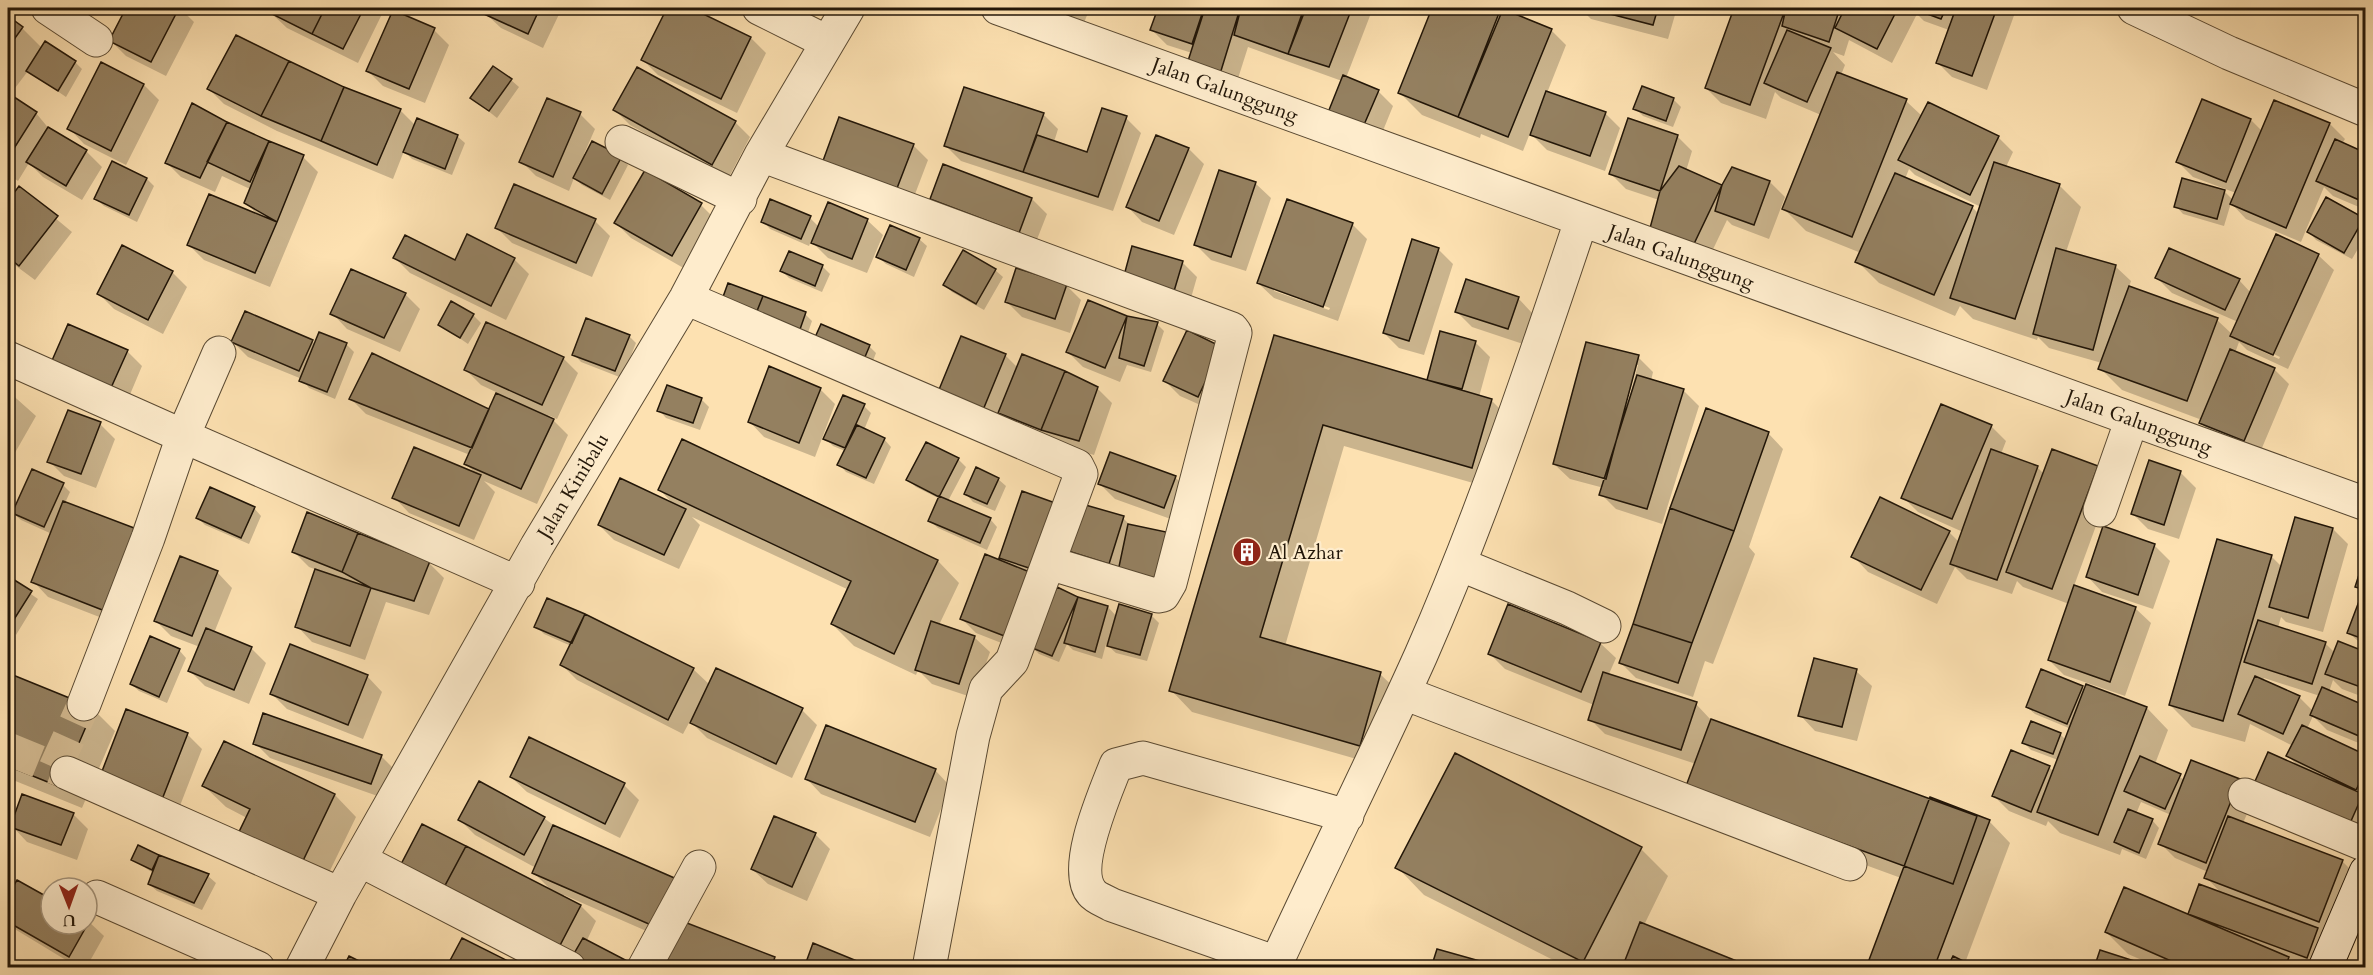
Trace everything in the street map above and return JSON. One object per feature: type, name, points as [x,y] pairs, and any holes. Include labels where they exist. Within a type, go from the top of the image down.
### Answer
[{"type":"street","points":[[48,8],[96,40]]},
{"type":"street","points":[[759,8],[827,42]]},
{"type":"street","name":"Jalan Kinibalu","points":[[302,968],[340,894],[537,546],[686,298],[740,199],[761,155],[848,8]]},
{"type":"street","name":"Jalan Galunggung","points":[[998,8],[2366,504]]},
{"type":"street","points":[[2134,8],[2229,53],[2366,111]]},
{"type":"street","points":[[622,142],[740,199]]},
{"type":"street","points":[[761,155],[1167,304],[1232,329],[1235,333],[1170,583],[1163,595],[1158,596],[1049,563]]},
{"type":"street","points":[[1347,816],[1143,758],[1116,765],[1095,819],[1084,874],[1092,893],[1112,905],[1276,965],[1347,816],[1404,693],[1459,564],[1527,380],[1581,221]]},
{"type":"street","points":[[686,298],[1077,466],[1080,480],[1012,661],[986,689],[973,736],[929,968]]},
{"type":"street","points":[[84,704],[148,538],[183,436],[219,353]]},
{"type":"street","points":[[8,358],[518,583]]},
{"type":"street","points":[[2100,510],[2132,419]]},
{"type":"street","points":[[1459,564],[1567,608],[1604,626]]},
{"type":"street","points":[[1404,693],[1850,864]]},
{"type":"street","points":[[67,773],[340,894]]},
{"type":"street","points":[[2245,795],[2366,845]]},
{"type":"street","points":[[360,860],[569,968]]},
{"type":"street","points":[[644,968],[699,867]]},
{"type":"street","points":[[2325,968],[2366,872]]},
{"type":"street","points":[[99,898],[258,968]]},
{"type":"building","points":[[126,8],[179,8],[151,62],[109,41]]},
{"type":"building","points":[[273,8],[325,8],[312,34],[270,13]]},
{"type":"building","points":[[325,8],[364,8],[343,49],[312,34]]},
{"type":"building","points":[[486,8],[540,8],[528,34],[484,14]]},
{"type":"building","points":[[667,8],[691,8],[751,37],[721,99],[641,60]]},
{"type":"building","points":[[1158,8],[1204,8],[1192,44],[1150,30]]},
{"type":"building","points":[[1205,8],[1224,8],[1239,12],[1220,74],[1187,64]]},
{"type":"building","points":[[1241,8],[1304,8],[1288,54],[1234,35]]},
{"type":"building","points":[[1306,8],[1352,8],[1329,67],[1288,54]]},
{"type":"building","points":[[1432,8],[1501,8],[1458,117],[1398,93]]},
{"type":"building","points":[[1587,8],[1658,8],[1653,25]]},
{"type":"building","points":[[1734,8],[1785,10],[1750,105],[1705,88]]},
{"type":"building","points":[[1786,8],[1840,8],[1829,42],[1782,26]]},
{"type":"building","points":[[1845,8],[1898,8],[1877,49],[1835,28]]},
{"type":"building","points":[[1911,8],[1946,8],[1941,19]]},
{"type":"building","points":[[1956,8],[1997,8],[1972,76],[1936,63]]},
{"type":"building","points":[[1503,9],[1552,29],[1508,137],[1458,117]]},
{"type":"building","points":[[393,10],[435,28],[409,89],[366,71]]},
{"type":"building","points":[[8,16],[23,27],[8,48]]},
{"type":"building","points":[[1787,30],[1831,48],[1807,102],[1764,83]]},
{"type":"building","points":[[236,35],[289,61],[261,116],[207,89]]},
{"type":"building","points":[[45,41],[76,61],[58,91],[26,71]]},
{"type":"building","points":[[289,61],[344,87],[321,141],[261,116]]},
{"type":"building","points":[[101,62],[144,84],[111,151],[67,129]]},
{"type":"building","points":[[493,66],[512,79],[489,111],[470,98]]},
{"type":"building","points":[[637,67],[736,121],[712,165],[613,110]]},
{"type":"building","points":[[1837,72],[1907,99],[1852,237],[1782,209]]},
{"type":"building","points":[[1343,75],[1379,90],[1360,134],[1325,120]]},
{"type":"building","points":[[1642,86],[1674,98],[1666,121],[1633,109]]},
{"type":"building","points":[[344,87],[401,109],[377,165],[321,141]]},
{"type":"building","points":[[964,87],[1044,113],[1023,172],[944,146]]},
{"type":"building","points":[[1546,91],[1606,112],[1590,156],[1530,135]]},
{"type":"building","points":[[8,93],[37,112],[8,158]]},
{"type":"building","points":[[547,98],[581,112],[553,177],[519,162]]},
{"type":"building","points":[[2202,99],[2251,119],[2226,182],[2176,162]]},
{"type":"building","points":[[2274,100],[2330,123],[2286,228],[2230,204]]},
{"type":"building","points":[[1928,102],[1999,136],[1970,195],[1898,160]]},
{"type":"building","points":[[192,103],[227,122],[200,178],[165,163]]},
{"type":"building","points":[[1102,108],[1127,116],[1098,197],[1023,172],[1037,135],[1087,152]]},
{"type":"building","points":[[839,117],[914,144],[894,196],[820,169]]},
{"type":"building","points":[[417,118],[458,135],[445,169],[403,152]]},
{"type":"building","points":[[1628,118],[1678,135],[1660,191],[1609,174]]},
{"type":"building","points":[[227,122],[269,141],[250,182],[207,162]]},
{"type":"building","points":[[48,127],[87,150],[66,186],[26,162]]},
{"type":"building","points":[[1156,135],[1189,148],[1159,221],[1126,207]]},
{"type":"building","points":[[2335,139],[2366,153],[2366,203],[2316,181]]},
{"type":"building","points":[[269,141],[304,155],[277,222],[244,203]]},
{"type":"building","points":[[592,141],[622,156],[602,194],[573,178]]},
{"type":"building","points":[[112,161],[147,178],[129,215],[94,199]]},
{"type":"building","points":[[1994,162],[2060,184],[2015,319],[1950,298]]},
{"type":"building","points":[[943,164],[1032,198],[1019,233],[930,199]]},
{"type":"building","points":[[1679,166],[1722,185],[1692,248],[1650,228],[1660,191]]},
{"type":"building","points":[[1732,167],[1770,181],[1754,225],[1715,211],[1722,185]]},
{"type":"building","points":[[645,170],[702,203],[672,256],[614,223]]},
{"type":"building","points":[[1219,170],[1256,182],[1231,257],[1194,245]]},
{"type":"building","points":[[1895,173],[1973,206],[1934,295],[1855,262]]},
{"type":"building","points":[[2182,178],[2225,190],[2217,219],[2174,207]]},
{"type":"building","points":[[514,184],[596,219],[576,263],[495,228]]},
{"type":"building","points":[[19,186],[58,216],[19,266],[8,257],[8,201]]},
{"type":"building","points":[[209,194],[277,222],[255,273],[187,245]]},
{"type":"building","points":[[2326,197],[2364,218],[2344,253],[2307,232]]},
{"type":"building","points":[[770,199],[811,216],[801,239],[761,222]]},
{"type":"building","points":[[1287,199],[1353,223],[1323,307],[1257,283]]},
{"type":"building","points":[[828,202],[868,219],[852,259],[811,243]]},
{"type":"building","points":[[890,225],[920,238],[906,270],[876,257]]},
{"type":"building","points":[[467,234],[515,258],[491,306],[393,258],[405,235],[455,260]]},
{"type":"building","points":[[2276,234],[2319,254],[2273,355],[2230,336]]},
{"type":"building","points":[[1412,239],[1439,248],[1409,341],[1383,333]]},
{"type":"building","points":[[122,245],[173,271],[148,320],[97,294]]},
{"type":"building","points":[[1132,246],[1183,261],[1172,298],[1122,283]]},
{"type":"building","points":[[2056,248],[2116,265],[2093,350],[2033,334]]},
{"type":"building","points":[[2169,248],[2240,279],[2225,310],[2155,278]]},
{"type":"building","points":[[963,250],[996,269],[976,304],[943,285]]},
{"type":"building","points":[[789,251],[823,265],[815,286],[780,271]]},
{"type":"building","points":[[1016,268],[1067,284],[1055,319],[1005,302]]},
{"type":"building","points":[[351,269],[406,293],[384,338],[330,314]]},
{"type":"building","points":[[1466,279],[1519,297],[1508,329],[1455,312]]},
{"type":"building","points":[[728,283],[763,296],[753,321],[719,308]]},
{"type":"building","points":[[2129,286],[2218,318],[2187,401],[2098,369]]},
{"type":"building","points":[[763,296],[806,312],[797,338],[753,321]]},
{"type":"building","points":[[1088,300],[1127,316],[1105,368],[1066,352]]},
{"type":"building","points":[[451,301],[474,314],[460,338],[438,325]]},
{"type":"building","points":[[245,311],[313,340],[299,371],[231,342]]},
{"type":"building","points":[[1127,316],[1158,322],[1144,366],[1119,358]]},
{"type":"building","points":[[586,318],[630,335],[615,371],[572,355]]},
{"type":"building","points":[[486,322],[564,357],[542,405],[464,370]]},
{"type":"building","points":[[68,324],[128,350],[110,390],[50,365]]},
{"type":"building","points":[[821,324],[870,345],[862,364],[812,344]]},
{"type":"building","points":[[1187,330],[1222,347],[1198,397],[1163,381]]},
{"type":"building","points":[[1440,331],[1476,341],[1462,389],[1427,380]]},
{"type":"building","points":[[319,332],[347,343],[327,392],[299,381]]},
{"type":"building","name":"Al Azhar","points":[[1274,335],[1492,399],[1472,468],[1323,425],[1260,637],[1381,672],[1360,746],[1169,691]]},
{"type":"building","points":[[961,336],[1006,354],[983,410],[938,392]]},
{"type":"building","points":[[1586,342],[1639,355],[1606,479],[1553,464]]},
{"type":"building","points":[[2230,349],[2275,368],[2244,441],[2199,423]]},
{"type":"building","points":[[372,353],[489,409],[472,448],[349,399]]},
{"type":"building","points":[[1022,354],[1065,371],[1041,430],[998,413]]},
{"type":"building","points":[[769,366],[821,388],[799,443],[748,422]]},
{"type":"building","points":[[1065,371],[1098,387],[1079,441],[1041,430]]},
{"type":"building","points":[[1637,375],[1684,389],[1647,509],[1599,495]]},
{"type":"building","points":[[667,385],[702,398],[693,423],[657,411]]},
{"type":"building","points":[[496,393],[554,419],[521,489],[464,464]]},
{"type":"building","points":[[843,395],[865,404],[845,448],[823,439]]},
{"type":"building","points":[[1941,404],[1992,425],[1952,519],[1901,498]]},
{"type":"building","points":[[1706,408],[1769,432],[1734,531],[1670,508]]},
{"type":"building","points":[[68,410],[101,422],[81,474],[47,462]]},
{"type":"building","points":[[857,425],[885,438],[866,478],[837,465]]},
{"type":"building","points":[[682,439],[938,560],[894,654],[831,624],[851,581],[658,490]]},
{"type":"building","points":[[926,442],[959,458],[939,497],[906,480]]},
{"type":"building","points":[[414,447],[481,475],[459,526],[392,498]]},
{"type":"building","points":[[1991,449],[2038,466],[1997,580],[1950,564]]},
{"type":"building","points":[[2052,449],[2098,466],[2052,589],[2006,572]]},
{"type":"building","points":[[1110,452],[1176,476],[1164,508],[1098,484]]},
{"type":"building","points":[[2149,460],[2181,471],[2164,525],[2131,514]]},
{"type":"building","points":[[976,467],[999,478],[987,504],[964,494]]},
{"type":"building","points":[[32,469],[64,483],[44,527],[12,513]]},
{"type":"building","points":[[620,478],[686,509],[664,555],[598,525]]},
{"type":"building","points":[[210,487],[255,507],[241,538],[196,518]]},
{"type":"building","points":[[1022,491],[1058,504],[1035,570],[999,558]]},
{"type":"building","points":[[939,496],[991,518],[980,543],[928,521]]},
{"type":"building","points":[[1880,497],[1950,531],[1921,590],[1851,557]]},
{"type":"building","points":[[63,501],[142,531],[110,613],[31,582]]},
{"type":"building","points":[[1082,504],[1124,516],[1109,564],[1068,551]]},
{"type":"building","points":[[1670,508],[1734,531],[1692,643],[1633,624]]},
{"type":"building","points":[[307,512],[358,533],[342,572],[292,552]]},
{"type":"building","points":[[2295,517],[2333,528],[2308,618],[2269,607]]},
{"type":"building","points":[[1128,524],[1171,533],[1160,590],[1116,581]]},
{"type":"building","points":[[2103,526],[2155,544],[2138,595],[2086,577]]},
{"type":"building","points":[[358,533],[430,561],[414,601],[371,588],[342,572]]},
{"type":"building","points":[[2217,539],[2272,555],[2223,721],[2169,705]]},
{"type":"building","points":[[2366,553],[2366,590],[2355,587]]},
{"type":"building","points":[[985,554],[1032,573],[1007,637],[960,619]]},
{"type":"building","points":[[180,556],[218,571],[192,636],[154,621]]},
{"type":"building","points":[[315,569],[371,588],[350,646],[295,627]]},
{"type":"building","points":[[8,576],[32,591],[8,629]]},
{"type":"building","points":[[2074,585],[2136,607],[2110,682],[2048,660]]},
{"type":"building","points":[[1057,587],[1078,597],[1052,656],[1030,647]]},
{"type":"building","points":[[2361,596],[2366,598],[2366,640],[2347,633]]},
{"type":"building","points":[[1078,597],[1108,606],[1095,652],[1064,643]]},
{"type":"building","points":[[547,598],[585,614],[572,643],[534,627]]},
{"type":"building","points":[[1119,604],[1152,614],[1140,655],[1107,646]]},
{"type":"building","points":[[1508,604],[1601,642],[1581,692],[1488,654]]},
{"type":"building","points":[[585,614],[694,668],[668,720],[560,665]]},
{"type":"building","points":[[2258,620],[2326,642],[2312,684],[2244,662]]},
{"type":"building","points":[[931,621],[975,636],[959,684],[915,670]]},
{"type":"building","points":[[1633,624],[1692,643],[1678,683],[1619,663]]},
{"type":"building","points":[[206,628],[252,647],[234,690],[188,671]]},
{"type":"building","points":[[150,636],[180,649],[159,697],[130,684]]},
{"type":"building","points":[[2338,641],[2366,652],[2366,689],[2325,674]]},
{"type":"building","points":[[290,644],[368,675],[348,725],[270,694]]},
{"type":"building","points":[[1814,658],[1857,669],[1842,727],[1798,716]]},
{"type":"building","points":[[716,668],[803,708],[776,764],[690,723]]},
{"type":"building","points":[[2041,669],[2083,686],[2067,724],[2026,707]]},
{"type":"building","points":[[1603,672],[1697,702],[1681,750],[1588,720]]},
{"type":"building","points":[[8,673],[94,708],[60,787],[8,766]]},
{"type":"building","points":[[2255,676],[2300,696],[2283,734],[2238,714]]},
{"type":"building","points":[[2086,684],[2147,707],[2098,835],[2037,812]]},
{"type":"building","points":[[2322,687],[2366,706],[2366,739],[2310,715]]},
{"type":"building","points":[[126,709],[188,733],[161,802],[99,779]]},
{"type":"building","points":[[263,713],[382,755],[371,784],[253,744]]},
{"type":"building","points":[[1711,719],[1977,816],[1953,884],[1686,786]]},
{"type":"building","points":[[2031,721],[2061,733],[2053,754],[2022,743]]},
{"type":"building","points":[[826,725],[936,769],[915,822],[805,779]]},
{"type":"building","points":[[2302,725],[2366,755],[2366,770],[2356,790],[2286,756]]},
{"type":"building","points":[[529,737],[625,783],[605,824],[510,777]]},
{"type":"building","points":[[224,741],[335,794],[300,867],[237,836],[250,809],[202,786]]},
{"type":"building","points":[[2011,750],[2050,766],[2031,812],[1992,796]]},
{"type":"building","points":[[2268,752],[2363,794],[2347,830],[2252,788]]},
{"type":"building","points":[[1455,753],[1642,847],[1583,962],[1395,868]]},
{"type":"building","points":[[2140,756],[2181,774],[2165,809],[2124,791]]},
{"type":"building","points":[[2191,760],[2240,779],[2206,863],[2158,844]]},
{"type":"building","points":[[479,781],[545,817],[524,855],[458,820]]},
{"type":"building","points":[[22,794],[74,813],[61,845],[10,827]]},
{"type":"building","points":[[1930,797],[1990,820],[1934,968],[1866,968]]},
{"type":"building","points":[[2128,809],[2153,819],[2139,853],[2114,842]]},
{"type":"building","points":[[774,816],[816,833],[792,887],[751,869]]},
{"type":"building","points":[[2228,816],[2343,860],[2319,922],[2204,878]]},
{"type":"building","points":[[422,824],[466,846],[441,893],[398,870]]},
{"type":"building","points":[[553,825],[679,880],[658,928],[532,873]]},
{"type":"building","points":[[138,845],[159,855],[152,870],[131,860]]},
{"type":"building","points":[[466,846],[581,905],[556,953],[441,893]]},
{"type":"building","points":[[159,855],[209,874],[194,903],[148,884]]},
{"type":"building","points":[[17,880],[39,892],[39,936],[81,936],[69,957],[8,922],[8,896]]},
{"type":"building","points":[[2199,884],[2318,928],[2307,958],[2188,914]]},
{"type":"building","points":[[2124,887],[2289,957],[2285,968],[2187,968],[2105,932]]},
{"type":"building","points":[[674,918],[775,957],[771,968],[655,968]]},
{"type":"building","points":[[1640,922],[1754,968],[1622,968]]},
{"type":"building","points":[[462,938],[522,968],[446,968]]},
{"type":"building","points":[[583,938],[635,965],[633,968],[575,968],[568,964]]},
{"type":"building","points":[[813,943],[874,968],[804,968]]},
{"type":"building","points":[[1437,949],[1494,965],[1500,966],[1431,968]]},
{"type":"building","points":[[2100,950],[2156,968],[2094,968]]},
{"type":"building","points":[[349,956],[373,968],[343,968]]},
{"type":"building","points":[[1953,956],[1977,968],[1947,968]]},
{"type":"tunnel","points":[[55,768],[84,704]]},
{"type":"tunnel","points":[[8,749],[67,773]]},
{"type":"place","name":"Al Azhar","points":[[1247,552]]}]
